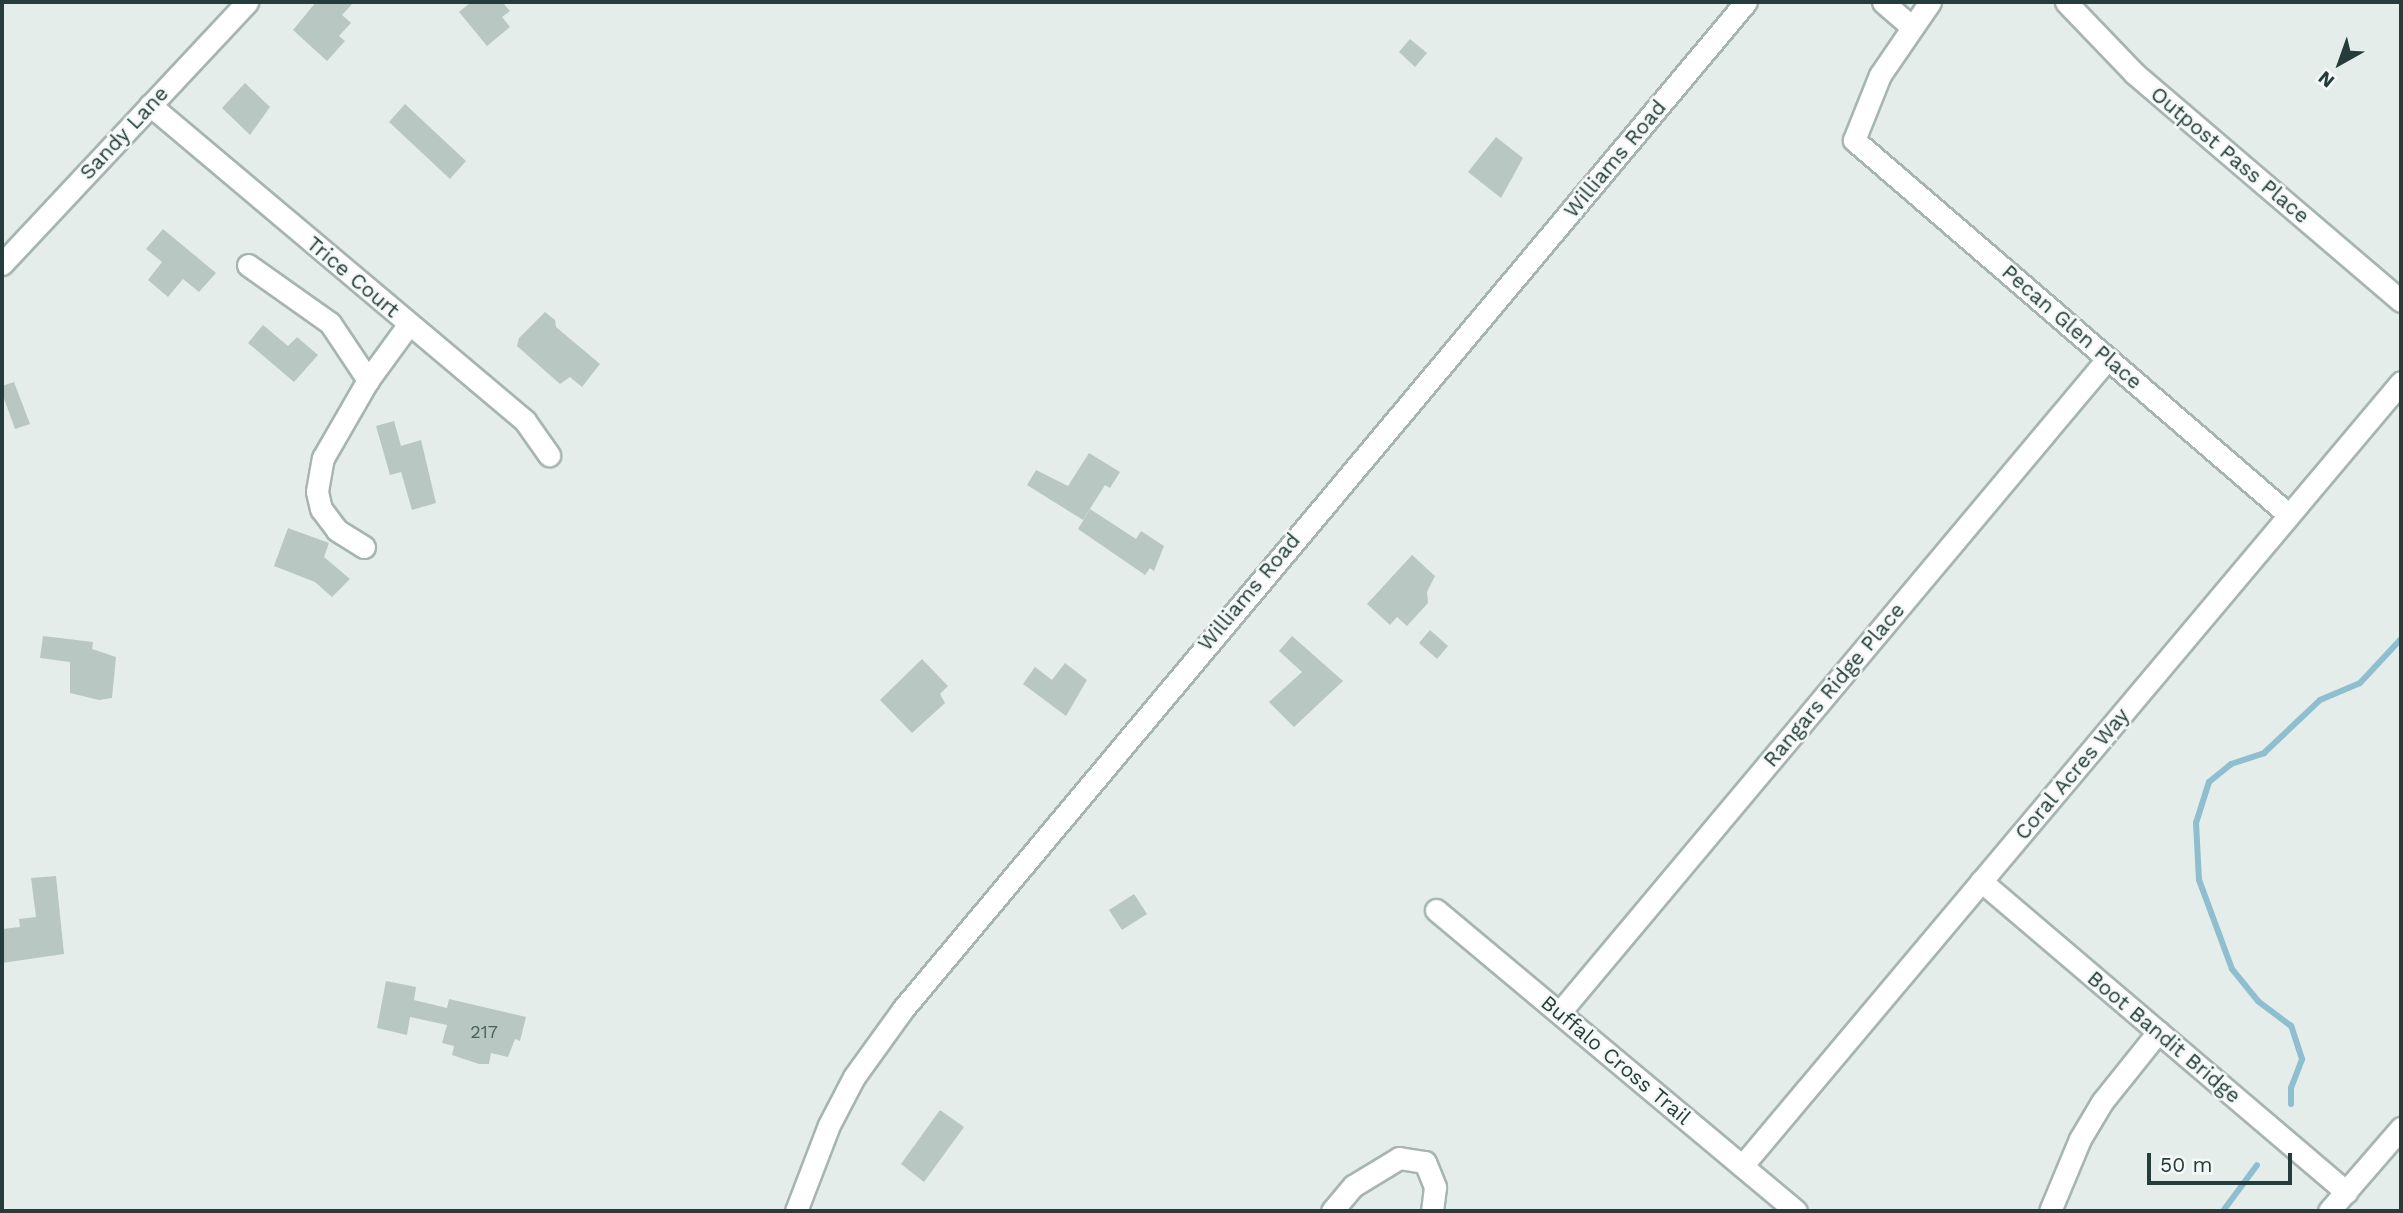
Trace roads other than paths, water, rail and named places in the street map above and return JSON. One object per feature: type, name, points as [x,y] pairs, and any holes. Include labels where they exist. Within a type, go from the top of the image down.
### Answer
[{"type":"street","name":"Sandy Lane","points":[[2,264],[247,2]]},
{"type":"street","name":"Williams Road","points":[[796,1211],[829,1125],[854,1077],[902,1009],[1746,2]]},
{"type":"street","points":[[1883,2],[1912,27],[1929,2]]},
{"type":"street","name":"Outpost Pass Place","points":[[2066,2],[2134,73],[2401,301]]},
{"type":"street","name":"Pecan Glen Place","points":[[1912,27],[1880,75],[1854,140],[2290,515]]},
{"type":"street","name":"Trice Court","points":[[150,106],[525,421],[549,455]]},
{"type":"street","points":[[248,265],[330,323],[368,380]]},
{"type":"street","points":[[364,547],[337,530],[321,509],[317,491],[323,458],[368,380],[409,324]]},
{"type":"street","name":"Rangars Ridge Place","points":[[1560,1012],[2108,359]]},
{"type":"street","name":"Coral Acres Way","points":[[1742,1166],[2401,382]]},
{"type":"street","name":"Boot Bandit Bridge","points":[[1981,881],[2346,1192]]},
{"type":"street","name":"Buffalo Cross Trail","points":[[1436,910],[1796,1211]]},
{"type":"street","points":[[2050,1211],[2080,1139],[2102,1102],[2158,1032]]},
{"type":"street","points":[[2329,1211],[2401,1128]]},
{"type":"street","points":[[1332,1211],[1353,1186],[1377,1168],[1399,1158],[1425,1162],[1435,1187],[1432,1211]]},
{"type":"waterway","points":[[2291,1104],[2291,1088],[2302,1059],[2291,1026],[2258,1001],[2232,969],[2199,880],[2196,823],[2209,782],[2231,764],[2264,753],[2320,700],[2360,683],[2401,639]]},
{"type":"waterway","points":[[2223,1211],[2257,1165]]}]
